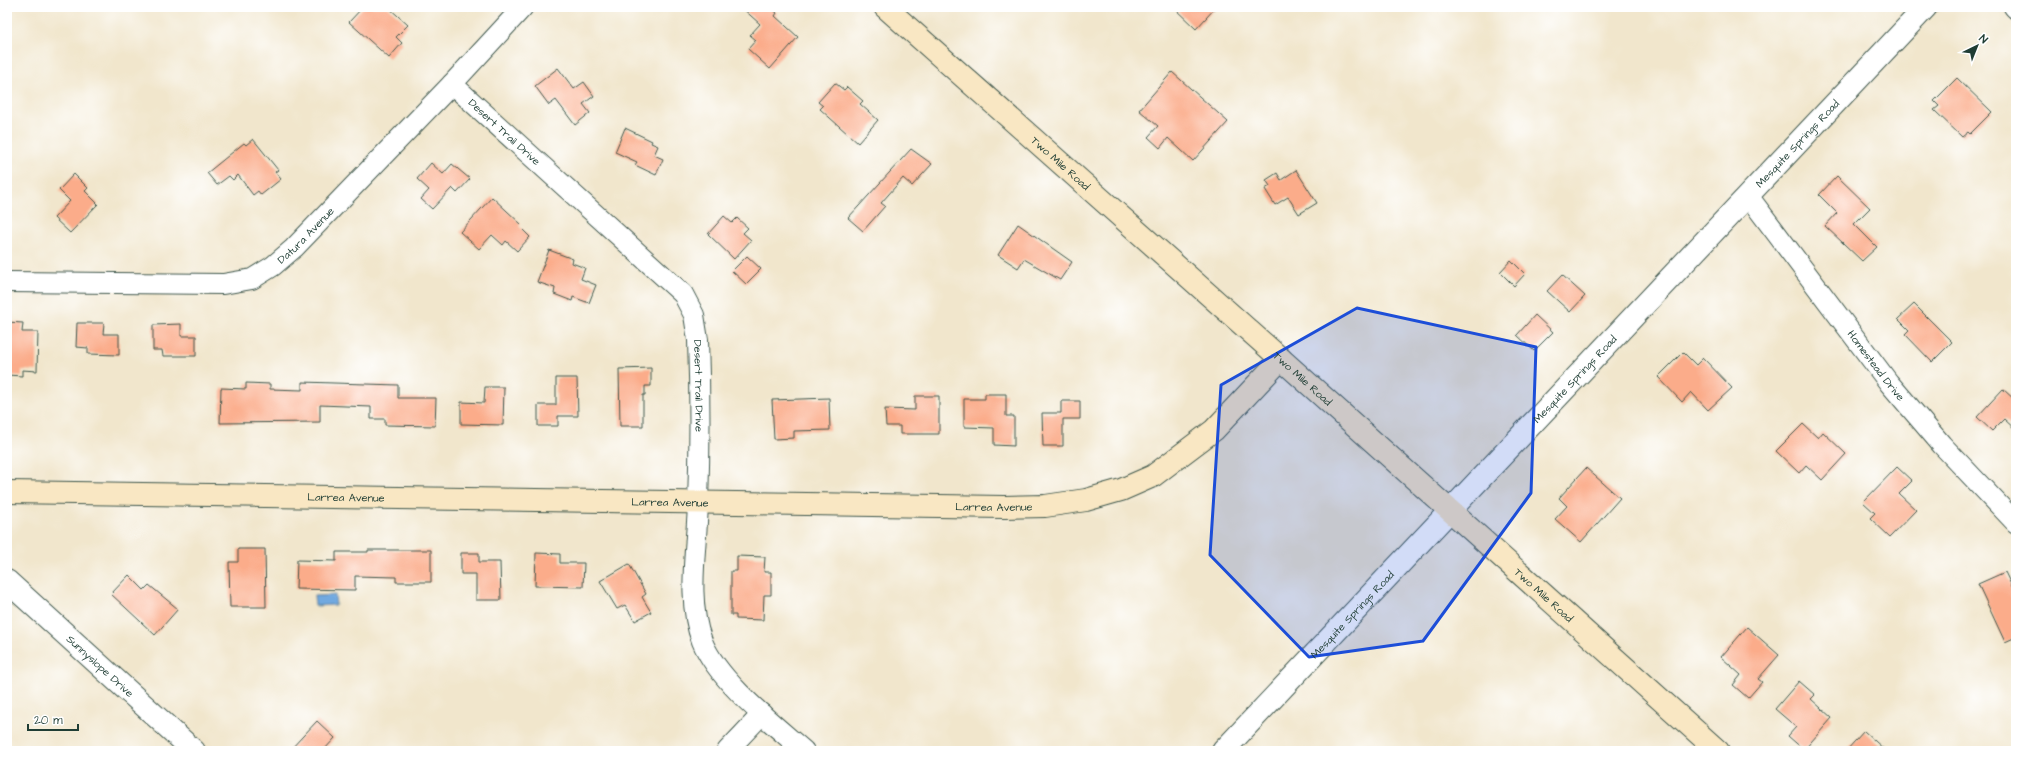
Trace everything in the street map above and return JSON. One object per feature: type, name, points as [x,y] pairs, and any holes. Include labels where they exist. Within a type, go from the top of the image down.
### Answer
[{"type":"main road","name":"Two Mile Road","points":[[885,7],[1281,358],[1450,512],[1718,751]]},
{"type":"main road","name":"Larrea Avenue","points":[[7,492],[1045,506],[1086,500],[1121,490],[1153,476],[1214,430],[1281,358]]},
{"type":"street","name":"Datura Avenue","points":[[7,282],[223,284],[252,279],[273,266],[294,248],[452,84],[523,7]]},
{"type":"street","name":"Mesquite Springs Road","points":[[1223,751],[1926,7]]},
{"type":"street","name":"Desert Trail Drive","points":[[452,84],[683,294],[694,315],[698,340],[698,501],[694,594],[696,618],[702,641],[724,674],[762,714],[804,751]]},
{"type":"street","name":"Homestead Drive","points":[[1748,197],[1889,383],[1942,445],[2016,523]]},
{"type":"street","name":"Sunnyslope Drive","points":[[7,580],[194,751]]},
{"type":"street","points":[[727,751],[762,714]]},
{"type":"highlighted area","points":[[1357,308],[1536,347],[1531,493],[1423,641],[1309,657],[1210,555],[1221,385]]},
{"type":"water","points":[[335,595],[336,605],[315,606],[314,596]]},
{"type":"building","points":[[363,7],[388,7],[408,25],[396,37],[402,43],[389,58],[349,22]]},
{"type":"building","points":[[741,7],[770,7],[777,13],[775,16],[798,37],[770,69],[748,49],[756,40],[750,35],[760,24]]},
{"type":"building","points":[[1173,7],[1216,7],[1196,29]]},
{"type":"building","points":[[558,68],[574,89],[584,82],[594,96],[583,104],[590,113],[575,125],[556,100],[549,105],[535,86]]},
{"type":"building","points":[[1172,72],[1228,122],[1193,161],[1168,138],[1160,148],[1148,137],[1158,126],[1139,110]]},
{"type":"building","points":[[1957,78],[1992,112],[1970,134],[1968,132],[1962,137],[1934,110],[1939,106],[1934,101]]},
{"type":"building","points":[[835,83],[844,90],[847,87],[863,101],[860,104],[878,120],[858,143],[820,109],[823,106],[818,102]]},
{"type":"building","points":[[625,128],[652,141],[651,143],[658,146],[654,155],[663,159],[656,175],[635,165],[637,162],[615,152]]},
{"type":"building","points":[[253,139],[278,170],[275,172],[281,179],[261,195],[258,191],[253,195],[238,175],[233,180],[229,176],[217,185],[207,173],[244,143],[246,145]]},
{"type":"building","points":[[911,149],[932,164],[912,186],[903,178],[881,203],[885,206],[863,231],[848,218]]},
{"type":"building","points":[[431,163],[443,174],[452,164],[470,179],[457,193],[452,188],[432,209],[421,199],[429,190],[417,179]]},
{"type":"building","points":[[1296,170],[1317,203],[1299,214],[1288,197],[1275,205],[1265,189],[1270,186],[1266,180],[1277,173],[1281,180]]},
{"type":"building","points":[[74,174],[88,188],[85,191],[98,204],[70,233],[54,218],[70,201],[59,190]]},
{"type":"building","points":[[1837,176],[1870,208],[1854,224],[1877,247],[1862,261],[1825,226],[1837,213],[1819,195]]},
{"type":"building","points":[[492,197],[521,224],[519,226],[530,237],[517,251],[506,241],[503,245],[492,235],[479,249],[460,232]]},
{"type":"building","points":[[724,216],[732,223],[737,218],[748,228],[743,233],[751,240],[734,259],[708,234]]},
{"type":"building","points":[[1018,224],[1072,262],[1060,280],[1024,259],[1018,268],[998,255]]},
{"type":"building","points":[[549,250],[573,259],[572,263],[585,268],[581,279],[596,285],[589,303],[573,297],[572,301],[554,294],[555,288],[537,282]]},
{"type":"building","points":[[747,256],[761,269],[746,284],[732,271]]},
{"type":"building","points":[[1511,260],[1525,274],[1514,286],[1500,272]]},
{"type":"building","points":[[1562,275],[1585,296],[1570,312],[1547,291]]},
{"type":"building","points":[[1914,304],[1952,342],[1932,362],[1905,334],[1909,330],[1898,319]]},
{"type":"building","points":[[1535,315],[1553,332],[1534,351],[1517,335]]},
{"type":"building","points":[[7,322],[23,323],[22,332],[38,332],[37,371],[22,370],[22,376],[7,375]]},
{"type":"building","points":[[77,323],[104,323],[103,334],[119,334],[119,355],[88,354],[88,348],[76,347]]},
{"type":"building","points":[[181,324],[181,336],[196,336],[196,356],[163,356],[162,350],[153,350],[153,325]]},
{"type":"building","points":[[1683,352],[1696,365],[1703,358],[1732,388],[1708,410],[1691,392],[1682,402],[1658,377]]},
{"type":"building","points":[[651,368],[651,386],[645,386],[645,395],[643,395],[643,426],[620,426],[619,369]]},
{"type":"building","points":[[556,378],[577,378],[578,416],[558,416],[558,426],[538,426],[538,405],[556,405]]},
{"type":"building","points":[[302,382],[398,385],[398,398],[436,398],[435,426],[385,425],[385,419],[371,419],[371,407],[320,405],[320,422],[220,423],[221,388],[246,389],[246,383],[270,384],[270,389],[302,390]]},
{"type":"building","points":[[485,387],[504,387],[503,425],[461,424],[461,402],[484,403]]},
{"type":"building","points":[[2003,389],[2016,401],[2016,430],[2004,419],[1992,431],[1977,417]]},
{"type":"building","points":[[985,394],[1006,394],[1006,416],[1014,416],[1014,446],[994,445],[994,428],[964,427],[964,399],[985,399]]},
{"type":"building","points":[[915,396],[939,396],[939,434],[900,434],[900,426],[886,426],[885,409],[915,410]]},
{"type":"building","points":[[829,398],[830,430],[794,431],[794,438],[774,439],[772,400]]},
{"type":"building","points":[[1061,401],[1080,401],[1080,419],[1063,419],[1063,446],[1043,446],[1042,413],[1061,413]]},
{"type":"building","points":[[1803,424],[1818,438],[1823,432],[1846,454],[1822,480],[1806,465],[1799,473],[1776,451]]},
{"type":"building","points":[[1897,467],[1912,481],[1899,494],[1916,510],[1890,537],[1870,518],[1875,513],[1863,502]]},
{"type":"building","points":[[1586,468],[1620,498],[1581,542],[1555,519],[1567,506],[1559,498]]},
{"type":"building","points":[[238,549],[265,549],[266,607],[230,607],[229,562],[238,562]]},
{"type":"building","points":[[368,550],[431,550],[431,582],[396,582],[396,577],[355,576],[355,590],[296,589],[297,560],[336,561],[336,552],[368,552]]},
{"type":"building","points":[[461,553],[479,553],[479,562],[500,562],[501,600],[476,600],[476,574],[461,574]]},
{"type":"building","points":[[536,553],[560,554],[560,563],[584,563],[583,587],[535,586]]},
{"type":"building","points":[[737,556],[765,557],[764,572],[771,572],[771,595],[764,595],[763,620],[736,619],[736,615],[731,615],[731,571],[737,571]]},
{"type":"building","points":[[629,564],[646,594],[642,597],[651,612],[635,621],[625,605],[617,609],[600,581]]},
{"type":"building","points":[[2005,572],[2016,595],[2016,637],[2005,642],[1978,584]]},
{"type":"building","points":[[129,575],[144,590],[149,585],[178,609],[155,635],[111,594]]},
{"type":"building","points":[[1747,627],[1779,655],[1758,679],[1762,682],[1748,698],[1733,685],[1741,675],[1721,657]]},
{"type":"building","points":[[1799,681],[1815,695],[1811,699],[1832,718],[1804,750],[1788,736],[1796,727],[1775,709]]},
{"type":"building","points":[[317,721],[335,738],[323,751],[289,751]]},
{"type":"building","points":[[1864,731],[1886,751],[1846,751]]}]
